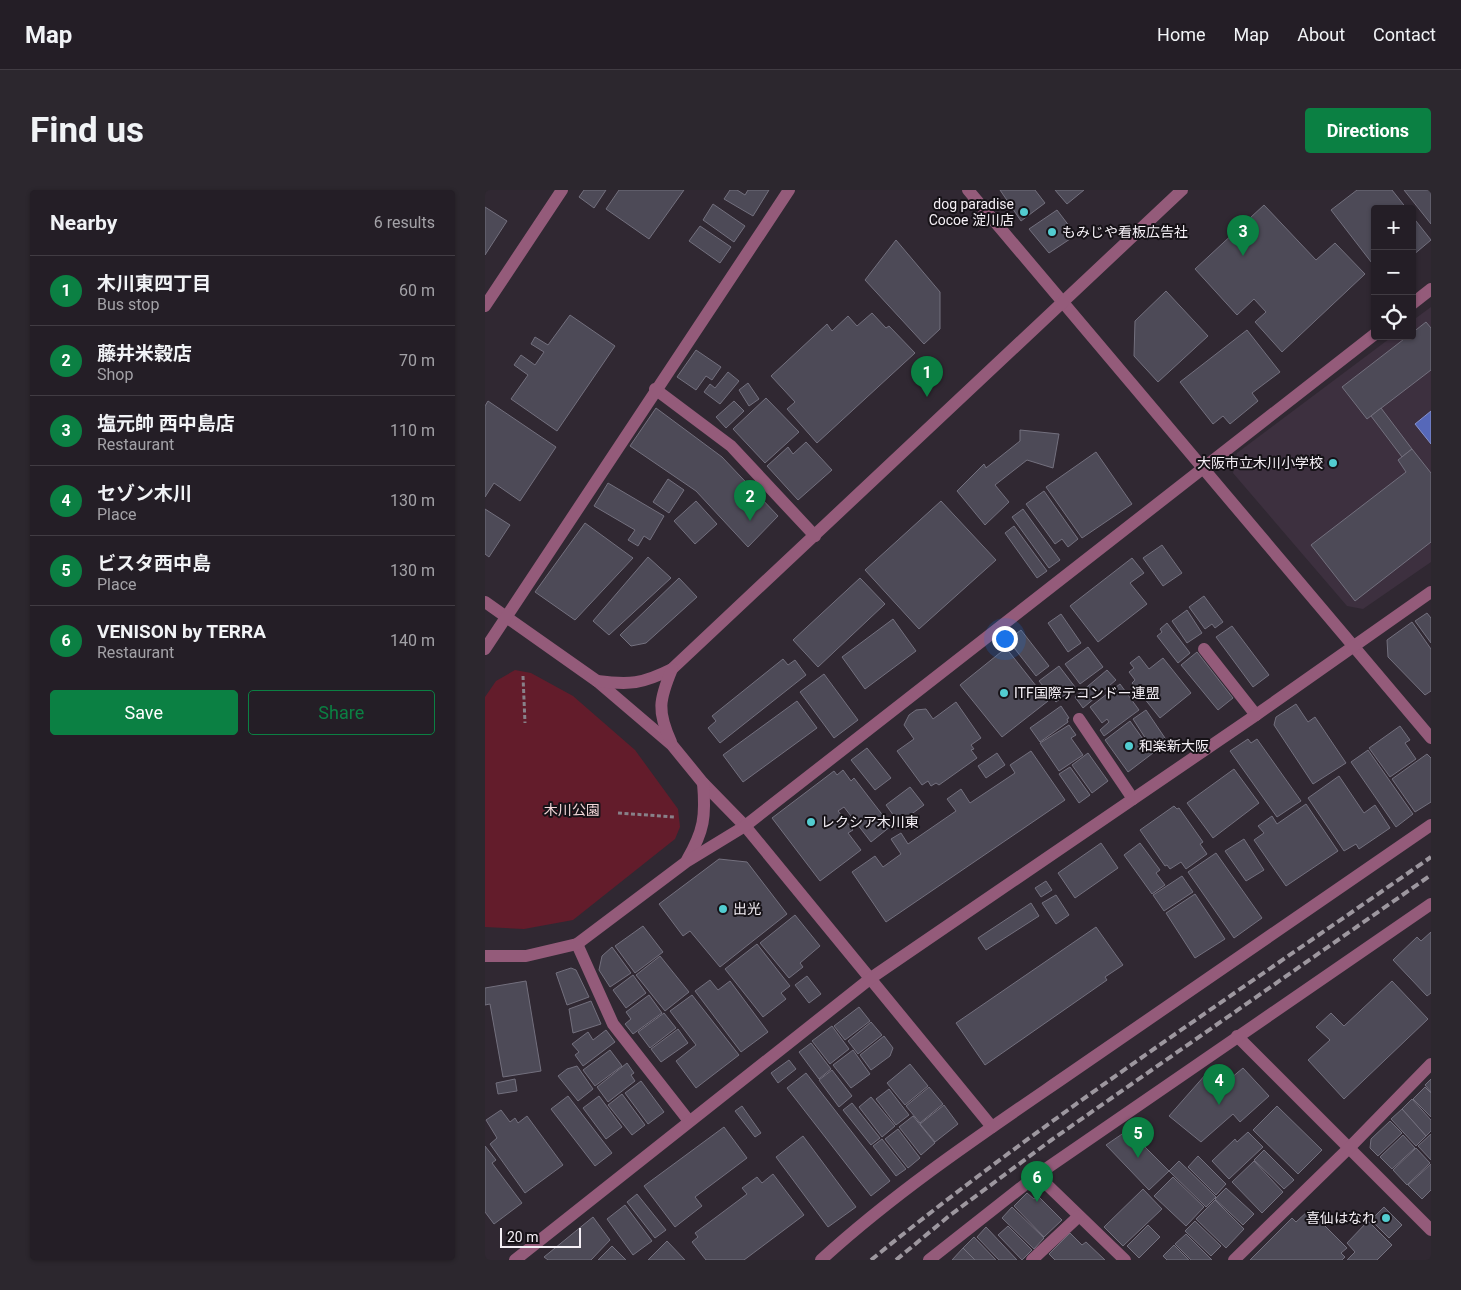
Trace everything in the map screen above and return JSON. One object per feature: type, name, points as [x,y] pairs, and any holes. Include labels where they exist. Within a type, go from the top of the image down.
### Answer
[{"type":"street","points":[[485,306],[562,190]]},
{"type":"street","points":[[485,650],[655,390],[789,190]]},
{"type":"street","points":[[968,190],[1431,738]]},
{"type":"street","points":[[597,681],[625,684],[649,681],[672,669],[1182,190]]},
{"type":"street","points":[[1416,301],[1431,289]]},
{"type":"street","points":[[485,956],[525,956],[577,944],[686,862],[745,826],[1371,337]]},
{"type":"street","points":[[655,390],[731,446],[815,536]]},
{"type":"street","points":[[520,1258],[689,1121],[871,978],[1257,715],[1431,592]]},
{"type":"street","points":[[485,602],[597,681],[672,745],[703,783],[745,826],[992,1127]]},
{"type":"street","points":[[1204,649],[1257,715]]},
{"type":"street","points":[[672,669],[661,695],[663,723],[672,745]]},
{"type":"street","points":[[1079,720],[1133,799]]},
{"type":"street","points":[[686,862],[701,837],[705,812],[703,783]]},
{"type":"street","points":[[821,1260],[853,1231],[904,1191],[992,1127],[1431,825]]},
{"type":"street","points":[[935,1258],[1037,1175],[1431,904]]},
{"type":"street","points":[[577,944],[613,1024],[689,1121]]},
{"type":"street","points":[[1237,1036],[1431,1230]]},
{"type":"street","points":[[1234,1260],[1350,1148],[1431,1064]]},
{"type":"street","points":[[1037,1175],[1125,1260]]},
{"type":"street","points":[[1032,1260],[1079,1216]]},
{"type":"path","points":[[523,676],[525,723]]},
{"type":"path","points":[[619,814],[675,817]]},
{"type":"shaded area","name":"大阪市立木川小学校","points":[[1431,307],[1431,562],[1363,609],[1347,606],[1233,473],[1237,453],[1388,340],[1416,340],[1416,318]]},
{"type":"green space","name":"木川公園","points":[[515,670],[531,673],[573,696],[635,750],[678,809],[680,827],[675,839],[573,920],[524,929],[485,927],[485,697],[496,681]]},
{"type":"water","points":[[1431,411],[1431,444],[1415,424]]},
{"type":"building","points":[[584,190],[606,190],[594,208],[579,197]]},
{"type":"building","points":[[619,190],[684,190],[649,239],[606,209]]},
{"type":"building","points":[[730,190],[737,190],[745,195],[748,190],[769,190],[753,216],[724,199]]},
{"type":"building","name":"dog paradise Cocoe 淀川店","points":[[1000,190],[1035,190],[1045,203],[1021,221]]},
{"type":"building","points":[[1055,190],[1084,190],[1067,204]]},
{"type":"building","points":[[1357,190],[1392,190],[1404,205],[1371,205],[1371,262],[1331,210]]},
{"type":"building","points":[[1404,190],[1431,190],[1431,224],[1416,205]]},
{"type":"building","points":[[713,204],[745,226],[734,242],[703,220]]},
{"type":"building","points":[[1264,205],[1316,260],[1335,243],[1365,274],[1282,352],[1255,322],[1266,312],[1254,299],[1237,315],[1195,269]]},
{"type":"building","points":[[485,207],[507,221],[485,255]]},
{"type":"building","name":"もみじや看板広告社","points":[[1057,210],[1076,235],[1049,253],[1029,229]]},
{"type":"building","points":[[1416,221],[1431,240],[1416,253]]},
{"type":"building","points":[[700,226],[731,247],[720,263],[689,241]]},
{"type":"building","points":[[896,240],[940,292],[940,329],[924,344],[865,280]]},
{"type":"building","points":[[1166,291],[1208,336],[1158,382],[1134,356],[1135,321]]},
{"type":"building","points":[[872,313],[886,328],[889,326],[915,353],[817,443],[787,409],[795,402],[771,376],[827,324],[832,331],[848,316],[857,326]]},
{"type":"building","points":[[570,315],[615,346],[557,431],[511,399],[528,375],[514,365],[521,355],[535,365],[544,352],[531,344],[535,337],[548,345]]},
{"type":"building","points":[[1426,322],[1431,328],[1431,370],[1367,419],[1342,387],[1403,340],[1416,340],[1416,330]]},
{"type":"building","points":[[1247,330],[1280,372],[1252,393],[1258,401],[1230,424],[1223,416],[1213,424],[1180,382]]},
{"type":"building","points":[[696,350],[721,367],[712,380],[706,376],[696,390],[677,377]]},
{"type":"building","points":[[728,372],[739,381],[720,404],[704,392],[710,384],[715,388]]},
{"type":"building","points":[[748,383],[759,399],[749,406],[739,390]]},
{"type":"building","points":[[766,398],[799,432],[765,463],[733,429]]},
{"type":"building","points":[[488,401],[556,447],[520,501],[494,483],[485,497],[485,406]]},
{"type":"building","points":[[734,401],[744,411],[726,428],[716,417]]},
{"type":"building","points":[[656,408],[722,457],[778,516],[748,547],[696,491],[630,446]]},
{"type":"building","points":[[1381,408],[1412,449],[1402,457],[1371,416]]},
{"type":"building","points":[[1020,430],[1059,434],[1053,468],[1027,460],[995,485],[1009,502],[985,525],[957,491],[984,464],[986,468],[1020,441]]},
{"type":"building","points":[[806,442],[832,470],[798,500],[767,466],[788,447],[793,454]]},
{"type":"building","points":[[1412,449],[1431,473],[1431,542],[1355,601],[1311,545],[1406,472],[1398,460]]},
{"type":"building","points":[[1096,452],[1132,504],[1082,538],[1046,487]]},
{"type":"building","points":[[668,479],[684,490],[669,513],[653,502]]},
{"type":"building","points":[[608,483],[664,516],[650,540],[644,536],[638,546],[628,540],[635,530],[594,506]]},
{"type":"building","points":[[1044,491],[1078,539],[1068,547],[1062,539],[1055,544],[1026,504]]},
{"type":"building","points":[[696,501],[717,524],[695,544],[674,521]]},
{"type":"building","points":[[941,501],[996,560],[919,629],[865,570]]},
{"type":"building","points":[[485,509],[510,525],[489,557],[485,554]]},
{"type":"building","points":[[1023,509],[1060,560],[1049,568],[1012,517]]},
{"type":"building","points":[[585,523],[633,558],[575,620],[535,592]]},
{"type":"building","points":[[1014,526],[1047,571],[1037,578],[1005,533]]},
{"type":"building","points":[[1162,545],[1182,573],[1163,586],[1143,558]]},
{"type":"building","points":[[648,557],[671,578],[609,635],[593,621]]},
{"type":"building","points":[[1132,558],[1144,573],[1130,583],[1147,604],[1098,642],[1070,606]]},
{"type":"building","points":[[679,578],[697,597],[646,643],[631,646],[620,635]]},
{"type":"building","points":[[860,578],[885,604],[818,667],[793,640]]},
{"type":"building","points":[[1204,596],[1223,622],[1215,628],[1212,624],[1205,629],[1189,607]]},
{"type":"building","points":[[1187,610],[1202,633],[1187,643],[1172,621]]},
{"type":"building","points":[[1427,613],[1431,618],[1431,643],[1415,621]]},
{"type":"building","points":[[1061,614],[1081,643],[1068,652],[1048,623]]},
{"type":"building","points":[[893,619],[916,651],[865,689],[842,657]]},
{"type":"building","points":[[1412,622],[1431,649],[1431,691],[1425,695],[1388,657],[1387,640]]},
{"type":"building","points":[[1167,623],[1190,653],[1178,663],[1157,636],[1162,632],[1160,629]]},
{"type":"building","points":[[1232,626],[1269,675],[1253,687],[1216,637]]},
{"type":"building","points":[[1021,630],[1049,666],[1036,676],[1008,640]]},
{"type":"building","points":[[1088,647],[1103,667],[1080,684],[1065,664]]},
{"type":"building","name":"ITF国際テコンドー連盟","points":[[1006,648],[1048,701],[1002,737],[960,685]]},
{"type":"building","points":[[1197,652],[1233,698],[1218,710],[1181,665]]},
{"type":"building","points":[[1139,656],[1149,669],[1163,658],[1191,693],[1160,718],[1132,683],[1135,680],[1129,672],[1134,668],[1130,663]]},
{"type":"building","points":[[783,659],[788,665],[795,660],[806,675],[720,743],[708,728],[716,721],[712,716]]},
{"type":"building","points":[[1059,666],[1075,687],[1056,702],[1039,681]]},
{"type":"building","points":[[1107,670],[1116,680],[1083,708],[1075,697]]},
{"type":"building","points":[[824,674],[858,720],[834,738],[800,692]]},
{"type":"building","points":[[1120,684],[1139,710],[1104,736],[1100,730],[1109,722],[1107,719],[1102,723],[1090,707]]},
{"type":"building","points":[[797,701],[817,728],[743,782],[723,755]]},
{"type":"building","points":[[956,702],[981,738],[971,745],[974,749],[971,750],[977,758],[939,785],[936,783],[931,786],[928,781],[922,785],[897,751],[914,739],[904,725],[909,715],[916,710],[926,709],[933,719]]},
{"type":"building","points":[[1296,704],[1308,722],[1315,717],[1346,763],[1313,784],[1274,725],[1276,717]]},
{"type":"building","points":[[1061,706],[1069,718],[1067,719],[1068,722],[1040,742],[1030,728]]},
{"type":"building","points":[[1146,710],[1169,744],[1155,753],[1133,719]]},
{"type":"building","name":"和楽新大阪","points":[[1130,721],[1153,753],[1128,772],[1105,740]]},
{"type":"building","points":[[1069,725],[1076,735],[1071,738],[1083,755],[1059,771],[1040,743]]},
{"type":"building","points":[[1400,726],[1410,740],[1405,743],[1416,759],[1390,777],[1369,748]]},
{"type":"building","points":[[1248,739],[1251,743],[1257,739],[1301,801],[1277,817],[1230,751]]},
{"type":"building","points":[[867,748],[891,778],[875,790],[851,760]]},
{"type":"building","points":[[1368,750],[1413,814],[1396,827],[1351,762]]},
{"type":"building","points":[[1031,751],[1065,800],[886,922],[852,872],[875,856],[883,867],[901,854],[891,839],[901,833],[908,844],[956,811],[947,799],[961,789],[970,803],[1015,773],[1010,765]]},
{"type":"building","points":[[997,753],[1005,765],[986,778],[978,766]]},
{"type":"building","points":[[1088,753],[1108,781],[1092,793],[1072,765]]},
{"type":"building","points":[[1427,754],[1431,758],[1431,802],[1415,812],[1392,779]]},
{"type":"building","points":[[1070,767],[1090,795],[1079,803],[1059,774]]},
{"type":"building","points":[[1234,769],[1259,803],[1213,838],[1187,803]]},
{"type":"building","name":"レクシア木川東","points":[[843,770],[851,781],[854,778],[891,826],[871,842],[844,807],[838,811],[853,830],[848,833],[861,850],[820,881],[772,818],[834,771],[837,775]]},
{"type":"building","points":[[1339,776],[1364,813],[1375,805],[1390,828],[1359,849],[1356,844],[1344,851],[1308,798]]},
{"type":"building","points":[[910,787],[924,805],[899,823],[886,805]]},
{"type":"building","points":[[1306,804],[1338,851],[1286,886],[1254,840],[1264,833],[1258,826],[1272,816],[1277,824]]},
{"type":"building","points":[[1174,806],[1177,809],[1179,808],[1203,842],[1200,844],[1207,854],[1186,869],[1181,862],[1170,869],[1167,865],[1165,866],[1140,830]]},
{"type":"building","points":[[1244,839],[1264,870],[1246,881],[1225,851]]},
{"type":"building","points":[[1101,843],[1118,868],[1075,898],[1058,873]]},
{"type":"building","points":[[1140,843],[1160,870],[1156,873],[1165,885],[1152,894],[1124,855]]},
{"type":"building","points":[[1216,853],[1262,918],[1234,938],[1188,872]]},
{"type":"building","name":"出光","points":[[719,859],[747,862],[787,914],[720,967],[690,931],[683,936],[659,904]]},
{"type":"building","points":[[1182,876],[1193,892],[1164,911],[1153,895]]},
{"type":"building","points":[[1046,881],[1052,890],[1041,897],[1035,888]]},
{"type":"building","points":[[1195,894],[1225,939],[1195,958],[1166,913]]},
{"type":"building","points":[[1056,895],[1069,915],[1056,924],[1042,903]]},
{"type":"building","points":[[1031,903],[1039,916],[986,950],[978,938]]},
{"type":"building","points":[[795,915],[820,946],[800,963],[803,967],[789,978],[760,943]]},
{"type":"building","points":[[643,926],[663,952],[635,973],[615,946]]},
{"type":"building","points":[[1096,927],[1123,965],[1105,977],[1107,980],[985,1065],[956,1023]]},
{"type":"building","points":[[1431,932],[1431,993],[1427,996],[1393,960],[1417,937],[1421,941]]},
{"type":"building","points":[[757,944],[790,986],[781,993],[786,999],[763,1017],[725,969]]},
{"type":"building","points":[[612,947],[631,973],[610,987],[599,970],[602,956]]},
{"type":"building","points":[[660,956],[689,992],[665,1011],[636,975]]},
{"type":"building","points":[[571,968],[576,970],[589,997],[567,1005],[556,973]]},
{"type":"building","points":[[633,975],[646,993],[626,1008],[613,990]]},
{"type":"building","points":[[807,976],[821,994],[809,1003],[795,985]]},
{"type":"building","points":[[710,980],[718,990],[730,981],[768,1032],[741,1052],[695,991]]},
{"type":"building","points":[[526,981],[541,1071],[503,1077],[490,1004],[485,1005],[485,988]]},
{"type":"building","points":[[1392,981],[1428,1019],[1344,1099],[1308,1060],[1330,1040],[1316,1027],[1331,1013],[1344,1026]]},
{"type":"building","points":[[649,995],[662,1013],[633,1034],[625,1024],[631,1019],[626,1012]]},
{"type":"building","points":[[692,995],[739,1055],[696,1088],[676,1061],[696,1045],[670,1011]]},
{"type":"building","points":[[591,1001],[601,1024],[573,1033],[569,1009]]},
{"type":"building","points":[[859,1007],[870,1021],[845,1040],[834,1026]]},
{"type":"building","points":[[664,1013],[676,1028],[650,1048],[638,1032]]},
{"type":"building","points":[[871,1022],[882,1035],[858,1054],[848,1041]]},
{"type":"building","points":[[832,1026],[849,1049],[830,1064],[812,1041]]},
{"type":"building","points":[[678,1029],[688,1043],[661,1062],[651,1049]]},
{"type":"building","points":[[606,1030],[615,1042],[583,1066],[575,1055],[579,1052],[572,1044],[588,1032],[593,1040]]},
{"type":"building","points":[[884,1036],[893,1048],[890,1056],[871,1070],[860,1055]]},
{"type":"building","points":[[811,1043],[831,1069],[819,1079],[799,1052]]},
{"type":"building","points":[[610,1050],[622,1066],[595,1086],[583,1070]]},
{"type":"building","points":[[853,1050],[870,1074],[851,1088],[833,1065]]},
{"type":"building","points":[[789,1060],[796,1069],[778,1083],[771,1073]]},
{"type":"building","points":[[627,1063],[634,1073],[631,1075],[635,1081],[608,1102],[597,1087]]},
{"type":"building","points":[[910,1064],[928,1086],[905,1105],[887,1083]]},
{"type":"building","points":[[577,1066],[593,1089],[578,1101],[558,1076],[567,1069]]},
{"type":"building","points":[[1243,1068],[1269,1096],[1240,1122],[1233,1114],[1201,1142],[1169,1116],[1206,1074],[1216,1080],[1213,1086],[1218,1089]]},
{"type":"building","points":[[832,1070],[852,1096],[839,1107],[819,1080]]},
{"type":"building","points":[[806,1073],[890,1181],[871,1196],[787,1088]]},
{"type":"building","points":[[515,1079],[517,1091],[498,1094],[496,1083]]},
{"type":"building","points":[[1431,1079],[1431,1092],[1425,1085]]},
{"type":"building","points":[[641,1081],[664,1112],[648,1124],[625,1093]]},
{"type":"building","points":[[929,1087],[943,1104],[920,1123],[906,1106]]},
{"type":"building","points":[[1425,1087],[1431,1093],[1431,1117],[1413,1099]]},
{"type":"building","points":[[889,1089],[909,1115],[896,1125],[876,1099]]},
{"type":"building","points":[[622,1094],[645,1125],[632,1135],[608,1105]]},
{"type":"building","points":[[568,1096],[612,1153],[595,1166],[551,1109]]},
{"type":"building","points":[[599,1096],[622,1127],[606,1139],[583,1108]]},
{"type":"building","points":[[871,1097],[895,1126],[882,1137],[859,1107]]},
{"type":"building","points":[[1412,1099],[1431,1120],[1431,1131],[1426,1136],[1402,1109]]},
{"type":"building","points":[[852,1103],[880,1138],[871,1145],[843,1110]]},
{"type":"building","points":[[944,1105],[958,1124],[935,1142],[920,1124]]},
{"type":"building","points":[[742,1106],[761,1133],[755,1137],[735,1111]]},
{"type":"building","points":[[1277,1106],[1322,1150],[1298,1174],[1253,1130]]},
{"type":"building","points":[[1402,1109],[1426,1136],[1416,1146],[1391,1119]]},
{"type":"building","points":[[501,1110],[510,1122],[515,1118],[518,1123],[527,1116],[563,1165],[525,1193],[490,1144],[497,1138],[486,1120]]},
{"type":"building","points":[[913,1116],[935,1143],[921,1155],[899,1127]]},
{"type":"building","points":[[1390,1121],[1402,1133],[1378,1156],[1370,1148],[1371,1139]]},
{"type":"building","points":[[724,1127],[747,1158],[695,1197],[702,1206],[675,1227],[644,1186]]},
{"type":"building","points":[[898,1129],[920,1158],[908,1168],[885,1139]]},
{"type":"building","points":[[1128,1130],[1169,1171],[1149,1190],[1106,1145]]},
{"type":"building","points":[[1248,1132],[1263,1147],[1229,1179],[1212,1161],[1235,1139],[1237,1142]]},
{"type":"building","points":[[1431,1134],[1431,1160],[1418,1146]]},
{"type":"building","points":[[1403,1135],[1415,1148],[1392,1169],[1380,1157]]},
{"type":"building","points":[[803,1136],[856,1207],[828,1227],[776,1157]]},
{"type":"building","points":[[882,1139],[906,1169],[896,1176],[873,1146]]},
{"type":"building","points":[[485,1146],[496,1160],[492,1163],[522,1203],[494,1224],[485,1212]]},
{"type":"building","points":[[1416,1148],[1430,1163],[1407,1185],[1393,1170]]},
{"type":"building","points":[[1264,1150],[1294,1180],[1284,1189],[1254,1160]]},
{"type":"building","points":[[1198,1156],[1226,1184],[1216,1195],[1188,1167]]},
{"type":"building","points":[[1179,1161],[1216,1197],[1206,1207],[1169,1171]]},
{"type":"building","points":[[1254,1161],[1283,1192],[1262,1213],[1232,1182]]},
{"type":"building","points":[[1431,1164],[1431,1190],[1422,1199],[1408,1185]]},
{"type":"building","points":[[773,1174],[804,1215],[744,1260],[706,1260],[692,1242],[698,1237],[695,1233],[747,1194],[742,1188],[757,1177],[762,1183]]},
{"type":"building","points":[[1173,1177],[1204,1207],[1186,1226],[1154,1196]]},
{"type":"building","points":[[1226,1188],[1254,1214],[1243,1225],[1215,1199]]},
{"type":"building","points":[[1143,1189],[1162,1209],[1123,1246],[1104,1227]]},
{"type":"building","points":[[1027,1193],[1034,1199],[1038,1196],[1062,1220],[1044,1237],[1014,1206]]},
{"type":"building","points":[[637,1194],[666,1230],[655,1238],[627,1202]]},
{"type":"building","points":[[1215,1200],[1244,1229],[1226,1248],[1196,1219]]},
{"type":"building","points":[[625,1205],[652,1241],[633,1255],[607,1219]]},
{"type":"building","points":[[1012,1207],[1044,1238],[1034,1249],[1002,1218]]},
{"type":"building","points":[[1384,1207],[1402,1225],[1389,1238],[1371,1220]]},
{"type":"building","points":[[1309,1210],[1347,1248],[1341,1253],[1345,1257],[1342,1260],[1250,1260],[1292,1218],[1296,1222]]},
{"type":"building","points":[[593,1217],[610,1240],[591,1260],[548,1260],[544,1257]]},
{"type":"building","points":[[1195,1221],[1221,1246],[1211,1256],[1185,1231]]},
{"type":"building","points":[[1368,1221],[1392,1245],[1377,1260],[1347,1260],[1355,1252],[1347,1243]]},
{"type":"building","points":[[1148,1225],[1160,1237],[1139,1258],[1127,1246]]},
{"type":"building","points":[[1008,1226],[1032,1250],[1022,1260],[998,1235]]},
{"type":"building","points":[[986,1227],[1017,1260],[999,1260],[977,1237]]},
{"type":"building","points":[[1070,1233],[1082,1245],[1086,1242],[1105,1260],[1055,1260],[1049,1254]]},
{"type":"building","points":[[1186,1234],[1212,1260],[1191,1260],[1175,1244]]},
{"type":"building","points":[[974,1237],[996,1260],[975,1260],[963,1248]]},
{"type":"building","points":[[667,1241],[685,1260],[648,1260]]},
{"type":"building","points":[[1174,1245],[1189,1260],[1167,1260],[1163,1256]]},
{"type":"building","points":[[612,1246],[626,1260],[598,1260]]},
{"type":"building","points":[[963,1248],[975,1260],[952,1260]]},
{"type":"railway","points":[[871,1260],[1007,1154],[1147,1054],[1431,857]]},
{"type":"railway","points":[[896,1260],[949,1216],[1050,1141],[1431,875]]},
{"type":"place","name":"dog paradise Cocoe 淀川店","points":[[1024,212]]},
{"type":"place","name":"もみじや看板広告社","points":[[1052,232]]},
{"type":"place","name":"塩元帥 西中島店","points":[[1243,256]]},
{"type":"place","name":"木川東四丁目","points":[[927,397]]},
{"type":"place","name":"大阪市立木川小学校","points":[[1333,463]]},
{"type":"place","name":"藤井米穀店","points":[[750,521]]},
{"type":"place","name":"ITF国際テコンドー連盟","points":[[1004,693]]},
{"type":"place","name":"和楽新大阪","points":[[1129,746]]},
{"type":"place","name":"レクシア木川東","points":[[811,822]]},
{"type":"place","name":"出光","points":[[723,909]]},
{"type":"place","name":"セゾン木川","points":[[1219,1105]]},
{"type":"place","name":"ビスタ西中島","points":[[1138,1158]]},
{"type":"place","name":"VENISON by TERRA","points":[[1037,1202]]},
{"type":"place","name":"喜仙はなれ","points":[[1386,1218]]}]
